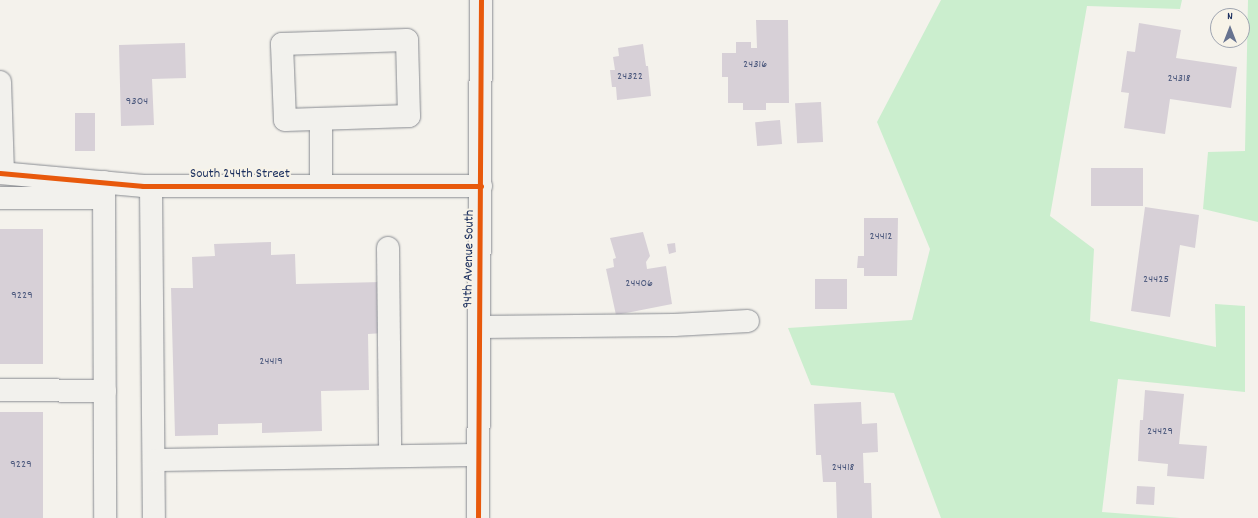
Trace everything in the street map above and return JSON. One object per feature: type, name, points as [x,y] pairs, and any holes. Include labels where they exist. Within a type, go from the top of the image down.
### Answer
[{"type":"street","name":"94th Avenue South","points":[[478,518],[482,186],[481,0]]},
{"type":"street","points":[[407,40],[409,116],[321,119],[285,120],[282,44],[407,40]]},
{"type":"street","points":[[0,82],[2,173]]},
{"type":"street","points":[[321,119],[321,186]]},
{"type":"street","name":"South 244th Street","points":[[2,173],[104,190],[151,186],[482,186]]},
{"type":"street","points":[[151,186],[154,518]]},
{"type":"street","points":[[0,198],[104,190],[105,518]]},
{"type":"street","points":[[388,248],[390,456]]},
{"type":"street","points":[[480,327],[674,325],[748,321]]},
{"type":"street","points":[[0,390],[105,391]]},
{"type":"street","points":[[154,460],[478,455]]},
{"type":"green space","points":[[941,0],[1182,0],[1180,9],[1087,6],[1050,216],[1094,249],[1090,321],[1216,347],[1215,304],[1245,306],[1245,392],[1118,379],[1102,512],[1180,518],[941,518],[894,393],[811,385],[788,328],[912,320],[930,249],[877,122]]},
{"type":"green space","points":[[1248,0],[1258,0],[1258,222],[1203,209],[1208,152],[1245,151],[1247,48],[1250,48],[1250,8],[1248,8]]},
{"type":"building","points":[[756,20],[788,20],[789,103],[766,103],[766,110],[743,110],[743,103],[728,103],[728,77],[722,77],[722,53],[736,53],[736,42],[751,42],[751,48],[757,48]]},
{"type":"building","points":[[1139,23],[1181,30],[1176,58],[1237,67],[1231,108],[1170,99],[1165,134],[1124,128],[1129,93],[1121,92],[1127,51],[1135,52]]},
{"type":"building","points":[[185,43],[186,78],[152,79],[154,125],[121,126],[119,45]]},
{"type":"building","points":[[643,44],[646,66],[648,66],[651,96],[617,100],[616,87],[612,87],[610,70],[615,70],[613,57],[619,56],[618,48]]},
{"type":"building","points":[[821,102],[823,142],[797,143],[795,103]]},
{"type":"building","points":[[75,113],[95,113],[95,151],[75,151]]},
{"type":"building","points":[[780,120],[782,144],[757,146],[755,122]]},
{"type":"building","points":[[1091,168],[1143,168],[1143,206],[1091,206]]},
{"type":"building","points":[[1145,207],[1199,215],[1195,248],[1180,245],[1170,317],[1131,311]]},
{"type":"building","points":[[864,218],[898,218],[897,276],[864,276],[864,268],[857,268],[858,256],[864,256]]},
{"type":"building","points":[[0,229],[43,229],[43,364],[0,364]]},
{"type":"building","points":[[643,232],[650,256],[646,262],[647,269],[666,266],[672,304],[616,315],[606,269],[614,267],[613,259],[616,258],[610,238]]},
{"type":"building","points":[[271,242],[271,255],[295,254],[296,284],[382,282],[384,333],[368,334],[369,390],[321,391],[322,431],[262,433],[262,423],[218,424],[218,435],[175,436],[171,288],[193,288],[192,257],[215,256],[214,244]]},
{"type":"building","points":[[675,243],[676,252],[669,254],[667,244]]},
{"type":"building","points":[[815,279],[847,279],[847,309],[815,309]]},
{"type":"building","points":[[1145,390],[1184,394],[1179,444],[1207,446],[1204,479],[1167,476],[1168,464],[1138,461],[1140,420],[1143,420]]},
{"type":"building","points":[[861,402],[862,424],[877,423],[878,452],[863,453],[864,483],[871,483],[872,518],[837,518],[836,482],[823,482],[821,455],[816,455],[814,404]]},
{"type":"building","points":[[0,412],[43,412],[43,518],[0,518]]},
{"type":"building","points":[[1137,486],[1155,487],[1154,505],[1136,504]]},
{"type":"cycle path","points":[[478,518],[481,0]]},
{"type":"cycle path","points":[[0,173],[143,186],[481,186]]}]
